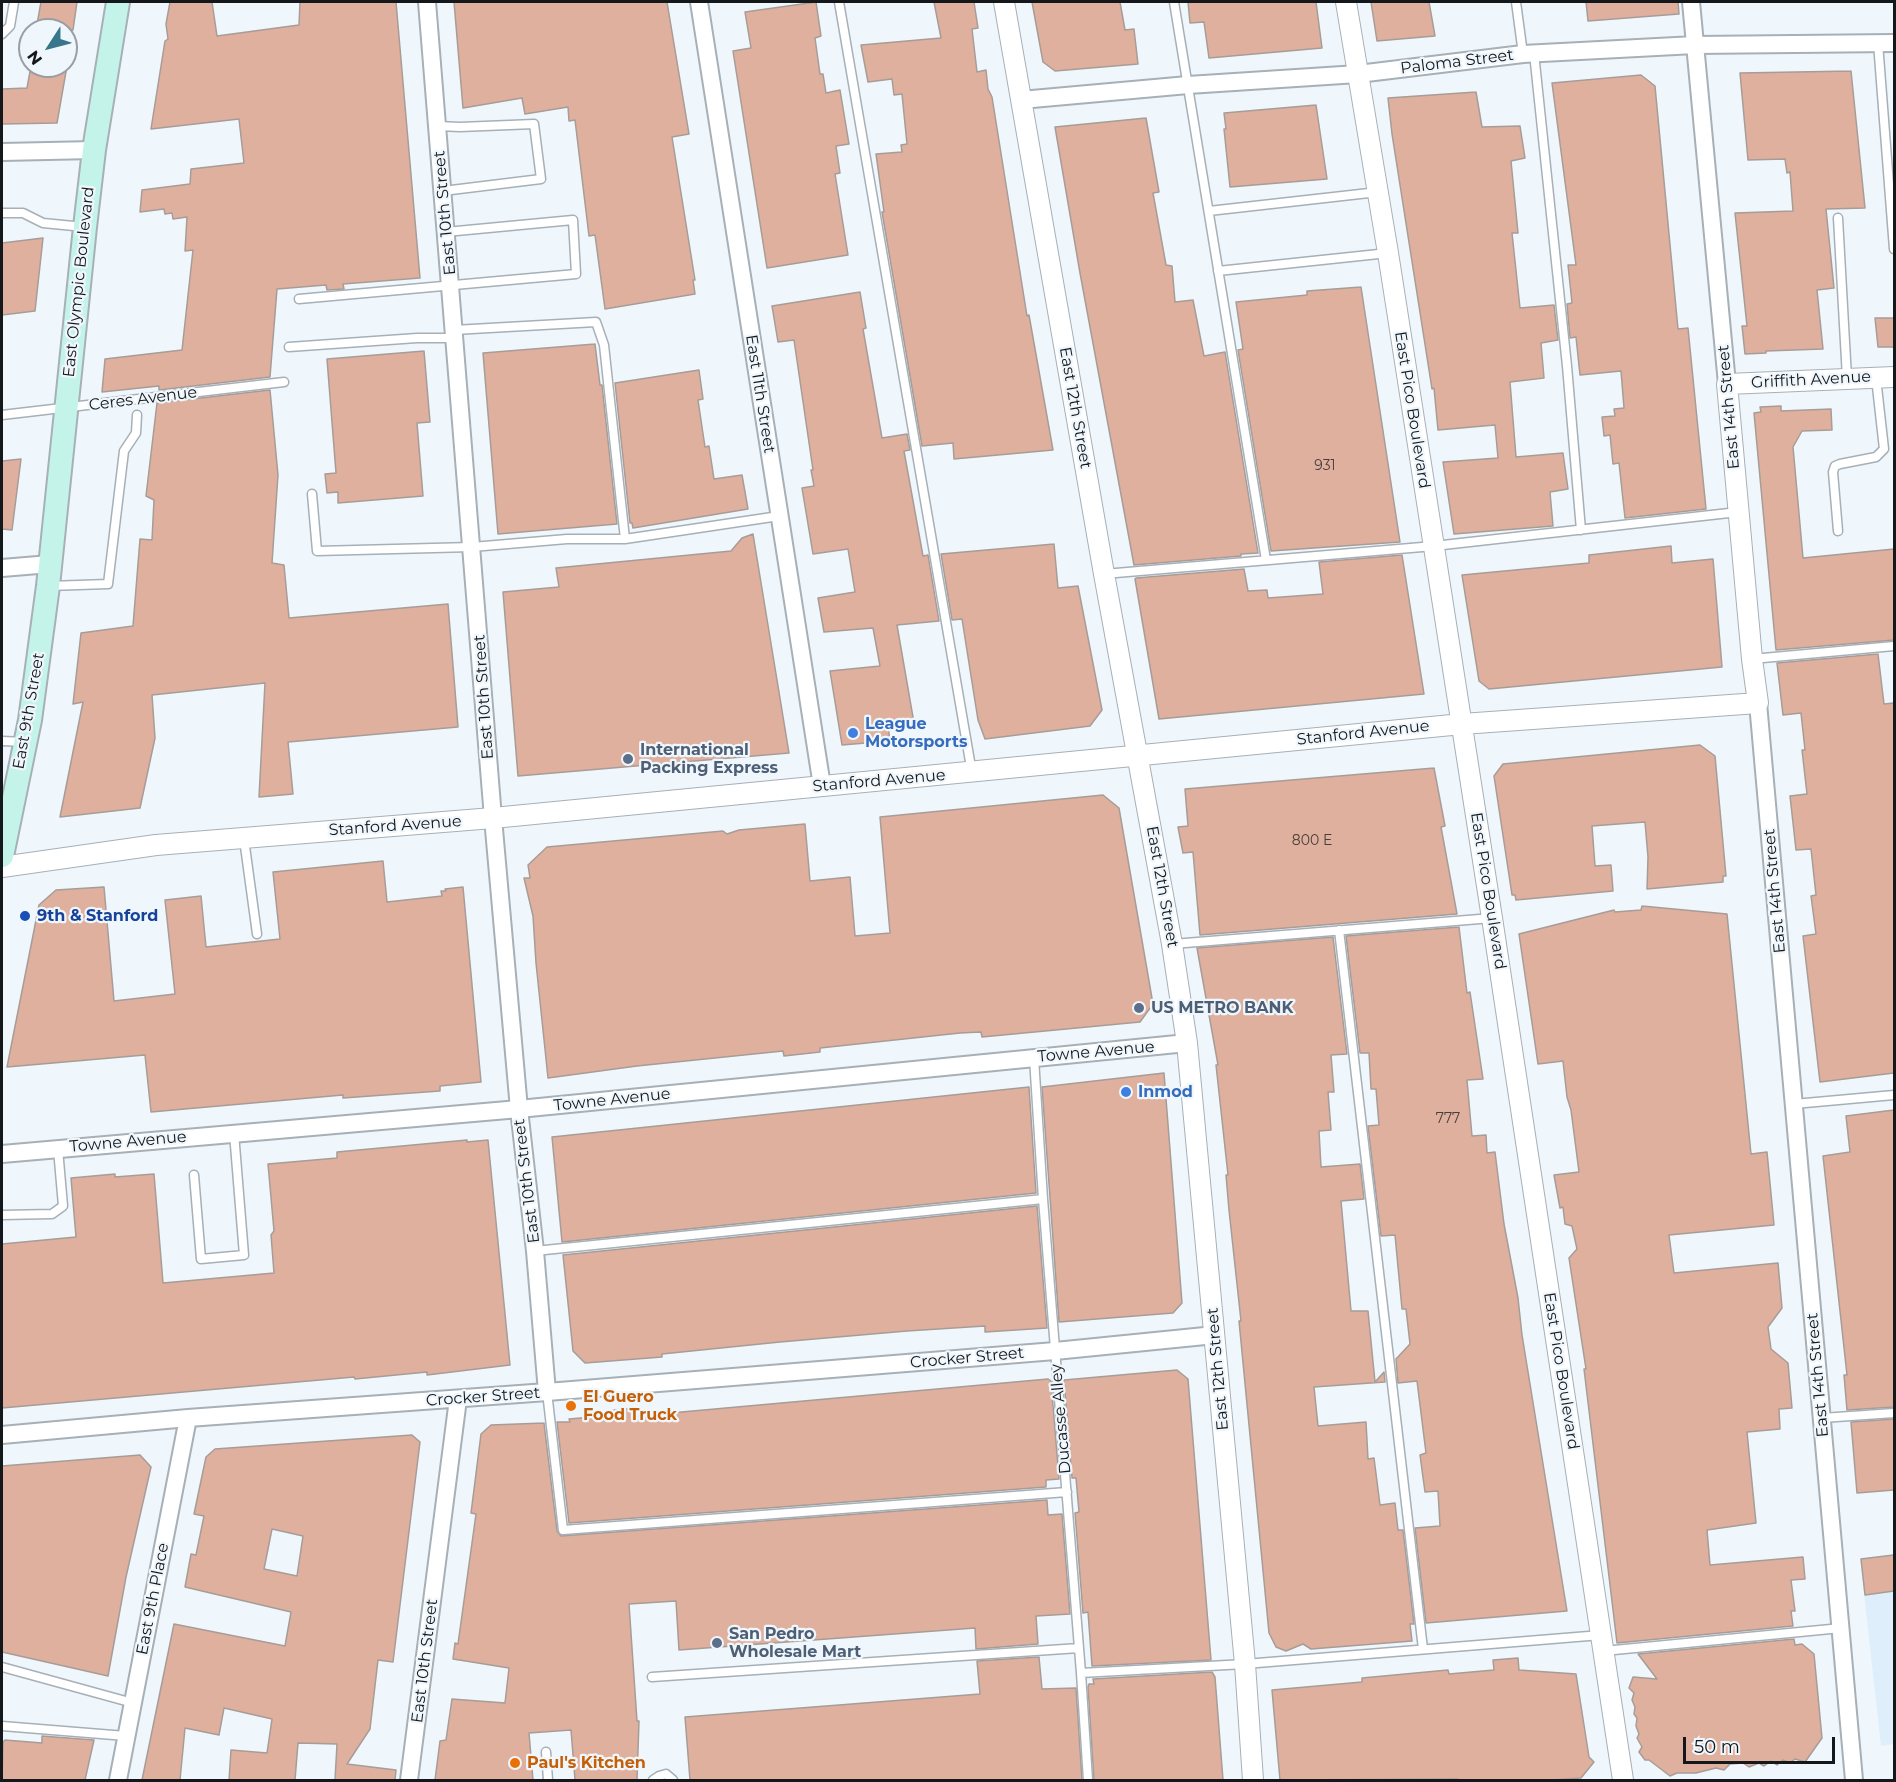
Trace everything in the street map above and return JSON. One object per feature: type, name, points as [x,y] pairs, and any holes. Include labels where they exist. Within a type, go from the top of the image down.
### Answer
[{"type":"main road","name":"East Olympic Boulevard","points":[[49,575],[94,150],[118,2]]},
{"type":"main road","name":"East 9th Street","points":[[2,856],[30,720],[49,575]]},
{"type":"street","name":"East 10th Street","points":[[427,2],[493,818],[547,1392]]},
{"type":"street","name":"East 11th Street","points":[[699,2],[822,786]]},
{"type":"street","name":"East 12th Street","points":[[1004,2],[1104,574],[1172,944],[1187,1043],[1245,1664],[1253,1780]]},
{"type":"street","name":"East Pico Boulevard","points":[[1346,2],[1462,724],[1623,1780]]},
{"type":"street","name":"East 14th Street","points":[[1691,2],[1758,703],[1854,1780]]},
{"type":"street","name":"Paloma Street","points":[[1021,100],[1188,85],[1358,74],[1528,54],[1695,45],[1886,43]]},
{"type":"street","points":[[2,152],[94,150]]},
{"type":"street","name":"Griffith Avenue","points":[[1727,384],[1885,377]]},
{"type":"street","points":[[2,568],[49,575]]},
{"type":"street","name":"Stanford Avenue","points":[[2,867],[156,845],[493,818],[1462,724],[1758,703]]},
{"type":"street","name":"Towne Avenue","points":[[2,1154],[519,1109],[1187,1043]]},
{"type":"street","name":"Crocker Street","points":[[2,1435],[188,1418],[458,1399],[1055,1351],[1215,1335]]},
{"type":"street","name":"East 10th Street","points":[[409,1780],[458,1399]]},
{"type":"street","name":"East 9th Place","points":[[117,1780],[188,1418]]},
{"type":"lane","points":[[2,34],[10,26],[14,2]]},
{"type":"lane","points":[[839,2],[972,773]]},
{"type":"lane","points":[[1174,2],[1266,560]]},
{"type":"lane","points":[[1516,2],[1528,54],[1567,366],[1581,530]]},
{"type":"lane","points":[[1886,43],[1894,249]]},
{"type":"lane","points":[[438,126],[534,124],[541,179],[443,191]]},
{"type":"lane","points":[[1209,211],[1378,192]]},
{"type":"lane","points":[[2,213],[23,213],[43,223],[85,227]]},
{"type":"lane","points":[[1838,218],[1847,378]]},
{"type":"lane","points":[[299,298],[576,274],[573,220],[446,232]]},
{"type":"lane","points":[[1218,271],[1388,253]]},
{"type":"lane","points":[[289,347],[596,322],[604,345],[625,539]]},
{"type":"lane","points":[[1838,531],[1833,472],[1835,466],[1840,464],[1876,457],[1884,448],[1885,377]]},
{"type":"lane","name":"Ceres Avenue","points":[[2,415],[284,382]]},
{"type":"lane","points":[[49,575],[108,584],[124,451],[136,433],[137,415]]},
{"type":"lane","points":[[312,494],[316,551],[472,547],[567,539],[625,539],[779,516]]},
{"type":"lane","points":[[1104,574],[1434,546],[1738,512]]},
{"type":"lane","points":[[1752,658],[1894,646]]},
{"type":"lane","points":[[2,741],[25,742]]},
{"type":"lane","points":[[243,837],[257,934]]},
{"type":"lane","points":[[1172,944],[1492,918]]},
{"type":"lane","points":[[1339,930],[1423,1649]]},
{"type":"lane","name":"Ducasse Alley","points":[[1034,1058],[1088,1780]]},
{"type":"lane","points":[[1794,1104],[1894,1095]]},
{"type":"lane","points":[[194,1175],[201,1259],[244,1255],[234,1133]]},
{"type":"lane","points":[[2,1215],[52,1214],[63,1206],[58,1149]]},
{"type":"lane","points":[[535,1251],[1043,1198]]},
{"type":"lane","points":[[547,1392],[563,1530],[1066,1492]]},
{"type":"lane","points":[[1822,1418],[1894,1413]]},
{"type":"lane","points":[[1081,1673],[1245,1664],[1423,1649],[1602,1643],[1841,1628]]},
{"type":"lane","points":[[652,1677],[1079,1648]]},
{"type":"lane","points":[[2,1667],[133,1703]]},
{"type":"lane","points":[[2,1726],[126,1736]]},
{"type":"lane","points":[[546,1752],[548,1780]]},
{"type":"lane","points":[[653,1780],[666,1774],[673,1780]]},
{"type":"shaded area","points":[[1894,1554],[1894,1744],[1881,1746],[1860,1558]]},
{"type":"building","points":[[41,2],[77,2],[75,18],[38,18]]},
{"type":"building","points":[[170,2],[212,2],[217,36],[299,25],[300,2],[396,2],[420,278],[343,284],[344,289],[327,290],[326,285],[277,289],[270,377],[159,390],[159,386],[102,392],[105,359],[182,350],[193,250],[185,251],[187,217],[173,219],[172,213],[165,214],[164,209],[140,212],[142,190],[190,184],[191,169],[244,163],[239,119],[151,129],[165,41],[168,39],[166,24]]},
{"type":"building","points":[[454,2],[667,2],[689,134],[672,137],[695,280],[693,280],[695,294],[605,309],[595,235],[589,236],[575,120],[569,121],[568,107],[525,114],[522,98],[463,108]]},
{"type":"building","points":[[816,2],[821,36],[815,38],[820,74],[823,74],[826,93],[840,90],[849,144],[836,146],[840,173],[835,174],[848,255],[767,268],[733,51],[751,48],[745,12]]},
{"type":"building","points":[[934,2],[974,2],[978,28],[972,29],[977,72],[986,70],[988,89],[992,97],[1027,316],[1029,315],[1053,450],[954,459],[953,443],[922,446],[882,212],[884,212],[876,154],[902,152],[901,145],[907,144],[902,94],[894,95],[892,79],[868,82],[861,45],[941,38]]},
{"type":"building","points":[[1032,2],[1120,2],[1125,30],[1134,29],[1138,64],[1055,71],[1043,62]]},
{"type":"building","points":[[1188,2],[1316,2],[1322,48],[1209,58],[1204,22],[1190,23]]},
{"type":"building","points":[[1371,2],[1429,2],[1435,36],[1377,41]]},
{"type":"building","points":[[1586,2],[1678,2],[1679,14],[1588,21]]},
{"type":"building","points":[[1851,71],[1865,208],[1826,209],[1834,288],[1817,290],[1823,349],[1745,354],[1742,326],[1747,326],[1735,213],[1793,211],[1790,172],[1787,173],[1785,159],[1748,160],[1740,73]]},
{"type":"building","points":[[1641,75],[1655,86],[1678,329],[1688,328],[1706,509],[1625,518],[1619,463],[1613,464],[1610,435],[1604,436],[1602,417],[1615,416],[1614,409],[1624,408],[1621,371],[1580,375],[1576,337],[1570,338],[1567,304],[1572,303],[1568,265],[1576,265],[1552,83]]},
{"type":"building","points":[[29,78],[65,78],[57,123],[2,124],[2,89],[27,88]]},
{"type":"building","points":[[1476,92],[1482,127],[1520,126],[1525,158],[1511,161],[1518,233],[1512,233],[1520,308],[1554,305],[1558,340],[1541,343],[1544,378],[1510,382],[1516,457],[1563,453],[1568,489],[1550,492],[1553,526],[1454,534],[1443,462],[1498,458],[1495,425],[1438,430],[1434,388],[1432,389],[1388,98]]},
{"type":"building","points":[[1316,105],[1327,179],[1230,187],[1224,113]]},
{"type":"building","points":[[1146,118],[1159,192],[1153,193],[1166,265],[1172,266],[1175,302],[1193,300],[1204,356],[1225,352],[1258,553],[1134,565],[1055,127]]},
{"type":"building","points":[[43,238],[35,311],[2,315],[2,243]]},
{"type":"building","points":[[1361,287],[1400,542],[1271,551],[1238,350],[1243,349],[1236,302],[1307,295],[1307,291]]},
{"type":"building","points":[[860,292],[866,328],[863,329],[882,438],[907,434],[910,450],[904,451],[923,556],[928,555],[939,621],[897,625],[914,723],[888,725],[890,741],[842,745],[830,671],[880,666],[873,628],[824,632],[818,598],[855,592],[848,549],[813,554],[802,488],[814,486],[811,470],[813,470],[794,340],[778,342],[772,306]]},
{"type":"building","points":[[1875,318],[1894,318],[1894,347],[1878,347]]},
{"type":"building","points":[[595,344],[600,385],[602,385],[617,524],[498,534],[483,353]]},
{"type":"building","points":[[424,351],[430,422],[417,423],[423,496],[338,503],[338,492],[327,493],[325,474],[336,473],[327,359]]},
{"type":"building","points":[[699,370],[703,399],[698,400],[705,447],[709,446],[714,479],[742,475],[748,509],[633,528],[630,523],[615,383]]},
{"type":"building","points":[[270,390],[278,475],[272,563],[284,565],[289,618],[448,604],[458,727],[288,742],[293,794],[259,797],[265,683],[152,695],[155,738],[140,808],[60,817],[83,702],[73,704],[81,633],[133,626],[140,539],[152,540],[154,500],[146,496],[157,403]]},
{"type":"building","points":[[1781,406],[1781,411],[1831,409],[1832,430],[1802,431],[1793,447],[1803,558],[1894,549],[1894,640],[1776,650],[1754,413],[1761,412],[1760,407]]},
{"type":"building","points":[[21,459],[12,530],[2,529],[2,461]]},
{"type":"building","points":[[753,534],[789,753],[518,776],[503,592],[559,587],[556,568],[731,551],[742,538]]},
{"type":"building","points":[[1054,544],[1058,588],[1078,586],[1102,710],[1090,726],[985,739],[978,720],[962,619],[952,620],[941,554]]},
{"type":"building","points":[[1671,546],[1672,563],[1713,559],[1722,667],[1489,689],[1479,681],[1462,575],[1589,563],[1589,555]]},
{"type":"building","points":[[1402,555],[1424,694],[1159,719],[1136,578],[1244,569],[1248,591],[1267,590],[1268,598],[1323,594],[1319,562]]},
{"type":"building","points":[[1878,654],[1884,704],[1894,703],[1894,1073],[1820,1082],[1803,936],[1816,934],[1811,896],[1816,895],[1811,849],[1796,850],[1790,796],[1807,794],[1802,750],[1805,750],[1801,713],[1783,715],[1777,663]]},
{"type":"building","points":[[1700,745],[1715,756],[1726,876],[1723,876],[1723,882],[1647,889],[1648,857],[1645,822],[1592,826],[1595,866],[1611,865],[1613,891],[1516,900],[1515,895],[1512,895],[1494,776],[1503,764]]},
{"type":"building","points":[[1434,768],[1445,826],[1441,827],[1457,914],[1200,935],[1193,852],[1183,853],[1178,827],[1188,826],[1185,789]]},
{"type":"building","points":[[1103,795],[1119,808],[1153,1004],[1140,1022],[982,1037],[981,1032],[960,1033],[820,1048],[820,1052],[784,1056],[783,1051],[548,1078],[533,916],[524,878],[530,878],[528,865],[547,847],[723,831],[727,834],[739,830],[805,824],[810,881],[850,877],[855,936],[890,933],[880,817]]},
{"type":"building","points":[[383,861],[387,902],[442,896],[441,891],[446,891],[445,889],[463,887],[481,1082],[440,1086],[440,1091],[343,1098],[343,1095],[151,1112],[145,1055],[7,1067],[39,905],[56,890],[104,887],[114,1001],[175,994],[165,900],[201,896],[206,947],[280,939],[273,872]]},
{"type":"building","points":[[1642,906],[1727,914],[1751,1154],[1767,1152],[1774,1225],[1669,1235],[1674,1273],[1778,1263],[1782,1308],[1768,1327],[1771,1349],[1788,1363],[1792,1408],[1779,1409],[1780,1429],[1747,1432],[1756,1523],[1707,1530],[1710,1565],[1803,1557],[1805,1579],[1791,1580],[1795,1611],[1791,1611],[1793,1626],[1617,1643],[1584,1369],[1586,1369],[1569,1258],[1577,1249],[1572,1226],[1565,1224],[1563,1207],[1560,1208],[1554,1175],[1579,1172],[1571,1110],[1567,1097],[1563,1061],[1538,1064],[1519,934],[1614,910],[1615,912],[1641,910]]},
{"type":"building","points":[[1459,927],[1467,993],[1470,992],[1483,1079],[1467,1080],[1472,1136],[1486,1135],[1487,1153],[1495,1152],[1504,1224],[1518,1298],[1567,1611],[1426,1623],[1415,1528],[1440,1526],[1438,1491],[1425,1492],[1420,1455],[1426,1453],[1417,1381],[1398,1383],[1396,1359],[1410,1344],[1406,1309],[1402,1309],[1395,1235],[1381,1236],[1368,1126],[1379,1125],[1376,1089],[1371,1089],[1369,1053],[1360,1053],[1346,936]]},
{"type":"building","points":[[1333,937],[1347,1054],[1331,1055],[1334,1092],[1328,1092],[1331,1130],[1319,1131],[1321,1167],[1360,1164],[1364,1199],[1341,1201],[1351,1311],[1368,1311],[1375,1382],[1384,1372],[1385,1382],[1314,1387],[1318,1426],[1366,1422],[1368,1459],[1374,1458],[1380,1505],[1395,1503],[1398,1530],[1403,1530],[1414,1624],[1410,1624],[1412,1641],[1311,1649],[1303,1644],[1286,1651],[1276,1647],[1269,1633],[1229,1210],[1226,1175],[1228,1175],[1216,1065],[1218,1065],[1197,948]]},
{"type":"building","points":[[1164,1073],[1182,1303],[1173,1313],[1059,1322],[1042,1087]]},
{"type":"building","points":[[1029,1087],[1036,1193],[562,1242],[552,1137]]},
{"type":"building","points":[[1894,1110],[1894,1407],[1847,1410],[1844,1375],[1847,1375],[1823,1156],[1850,1152],[1846,1116]]},
{"type":"building","points":[[467,1140],[467,1142],[488,1140],[510,1365],[427,1375],[427,1372],[355,1379],[354,1377],[2,1408],[2,1244],[76,1237],[71,1178],[115,1174],[115,1177],[154,1174],[163,1283],[274,1273],[271,1235],[274,1231],[268,1164],[337,1158],[337,1152]]},
{"type":"building","points":[[1037,1206],[1047,1328],[985,1332],[985,1326],[907,1331],[585,1363],[573,1351],[563,1255]]},
{"type":"building","points":[[1177,1370],[1188,1379],[1211,1660],[1092,1666],[1088,1612],[1083,1613],[1075,1513],[1079,1512],[1076,1478],[1072,1478],[1064,1380]]},
{"type":"building","points":[[1048,1379],[1051,1381],[1059,1479],[1046,1480],[1046,1487],[569,1523],[557,1422],[615,1415],[614,1410],[636,1408],[637,1416]]},
{"type":"building","points":[[1894,1419],[1894,1490],[1857,1493],[1851,1422]]},
{"type":"building","name":"San Pedro Wholesale Mart","points":[[544,1423],[557,1531],[561,1536],[1047,1500],[1048,1515],[1062,1514],[1070,1614],[1036,1616],[1038,1644],[976,1649],[975,1628],[679,1650],[676,1601],[629,1604],[637,1721],[639,1721],[637,1780],[575,1780],[571,1730],[529,1733],[533,1780],[435,1780],[440,1741],[446,1740],[452,1699],[505,1703],[509,1668],[453,1659],[455,1643],[458,1644],[476,1514],[471,1513],[481,1434],[491,1425]]},
{"type":"building","points":[[412,1435],[420,1442],[393,1662],[378,1660],[370,1729],[347,1764],[396,1770],[395,1780],[335,1780],[337,1744],[298,1743],[295,1780],[229,1780],[231,1750],[267,1753],[272,1719],[224,1708],[219,1735],[185,1728],[180,1780],[142,1780],[174,1624],[285,1646],[291,1612],[185,1587],[191,1554],[196,1555],[204,1516],[194,1514],[206,1457],[215,1449]],"holes":[[[272,1529],[303,1536],[297,1576],[264,1569]]]},
{"type":"building","points":[[140,1455],[151,1467],[126,1577],[108,1676],[2,1652],[2,1466]]},
{"type":"building","points":[[1894,1555],[1894,1591],[1865,1595],[1861,1559]]},
{"type":"building","points":[[1794,1639],[1795,1645],[1802,1644],[1814,1654],[1822,1738],[1805,1762],[1795,1759],[1790,1763],[1783,1760],[1777,1765],[1771,1761],[1764,1766],[1759,1763],[1749,1767],[1743,1763],[1730,1764],[1724,1770],[1716,1768],[1670,1776],[1649,1760],[1645,1760],[1639,1752],[1642,1747],[1637,1738],[1639,1734],[1636,1726],[1637,1718],[1634,1714],[1635,1707],[1632,1700],[1634,1693],[1629,1688],[1633,1677],[1657,1679],[1638,1654]]},
{"type":"building","points":[[1039,1657],[1042,1689],[1076,1688],[1082,1780],[690,1780],[685,1717],[980,1694],[977,1661]]},
{"type":"building","points":[[1518,1658],[1519,1670],[1576,1674],[1589,1757],[1594,1762],[1581,1778],[1553,1780],[1280,1780],[1272,1690],[1362,1682],[1362,1678],[1448,1670],[1449,1674],[1494,1670],[1493,1660]]},
{"type":"building","points":[[1212,1672],[1215,1677],[1223,1780],[1094,1780],[1088,1687],[1089,1684],[1094,1684],[1093,1679]]},
{"type":"building","points":[[42,1736],[94,1740],[85,1780],[2,1780],[3,1742],[5,1740],[42,1743]]},
{"type":"place","name":"League Motorsports","points":[[853,733]]},
{"type":"place","name":"International Packing Express","points":[[628,759]]},
{"type":"place","name":"9th & Stanford","points":[[25,916]]},
{"type":"place","name":"US METRO BANK","points":[[1139,1008]]},
{"type":"place","name":"Inmod","points":[[1126,1092]]},
{"type":"place","name":"El Guero Food Truck","points":[[571,1406]]},
{"type":"place","name":"San Pedro Wholesale Mart","points":[[717,1643]]},
{"type":"place","name":"Paul's Kitchen","points":[[515,1763]]}]
